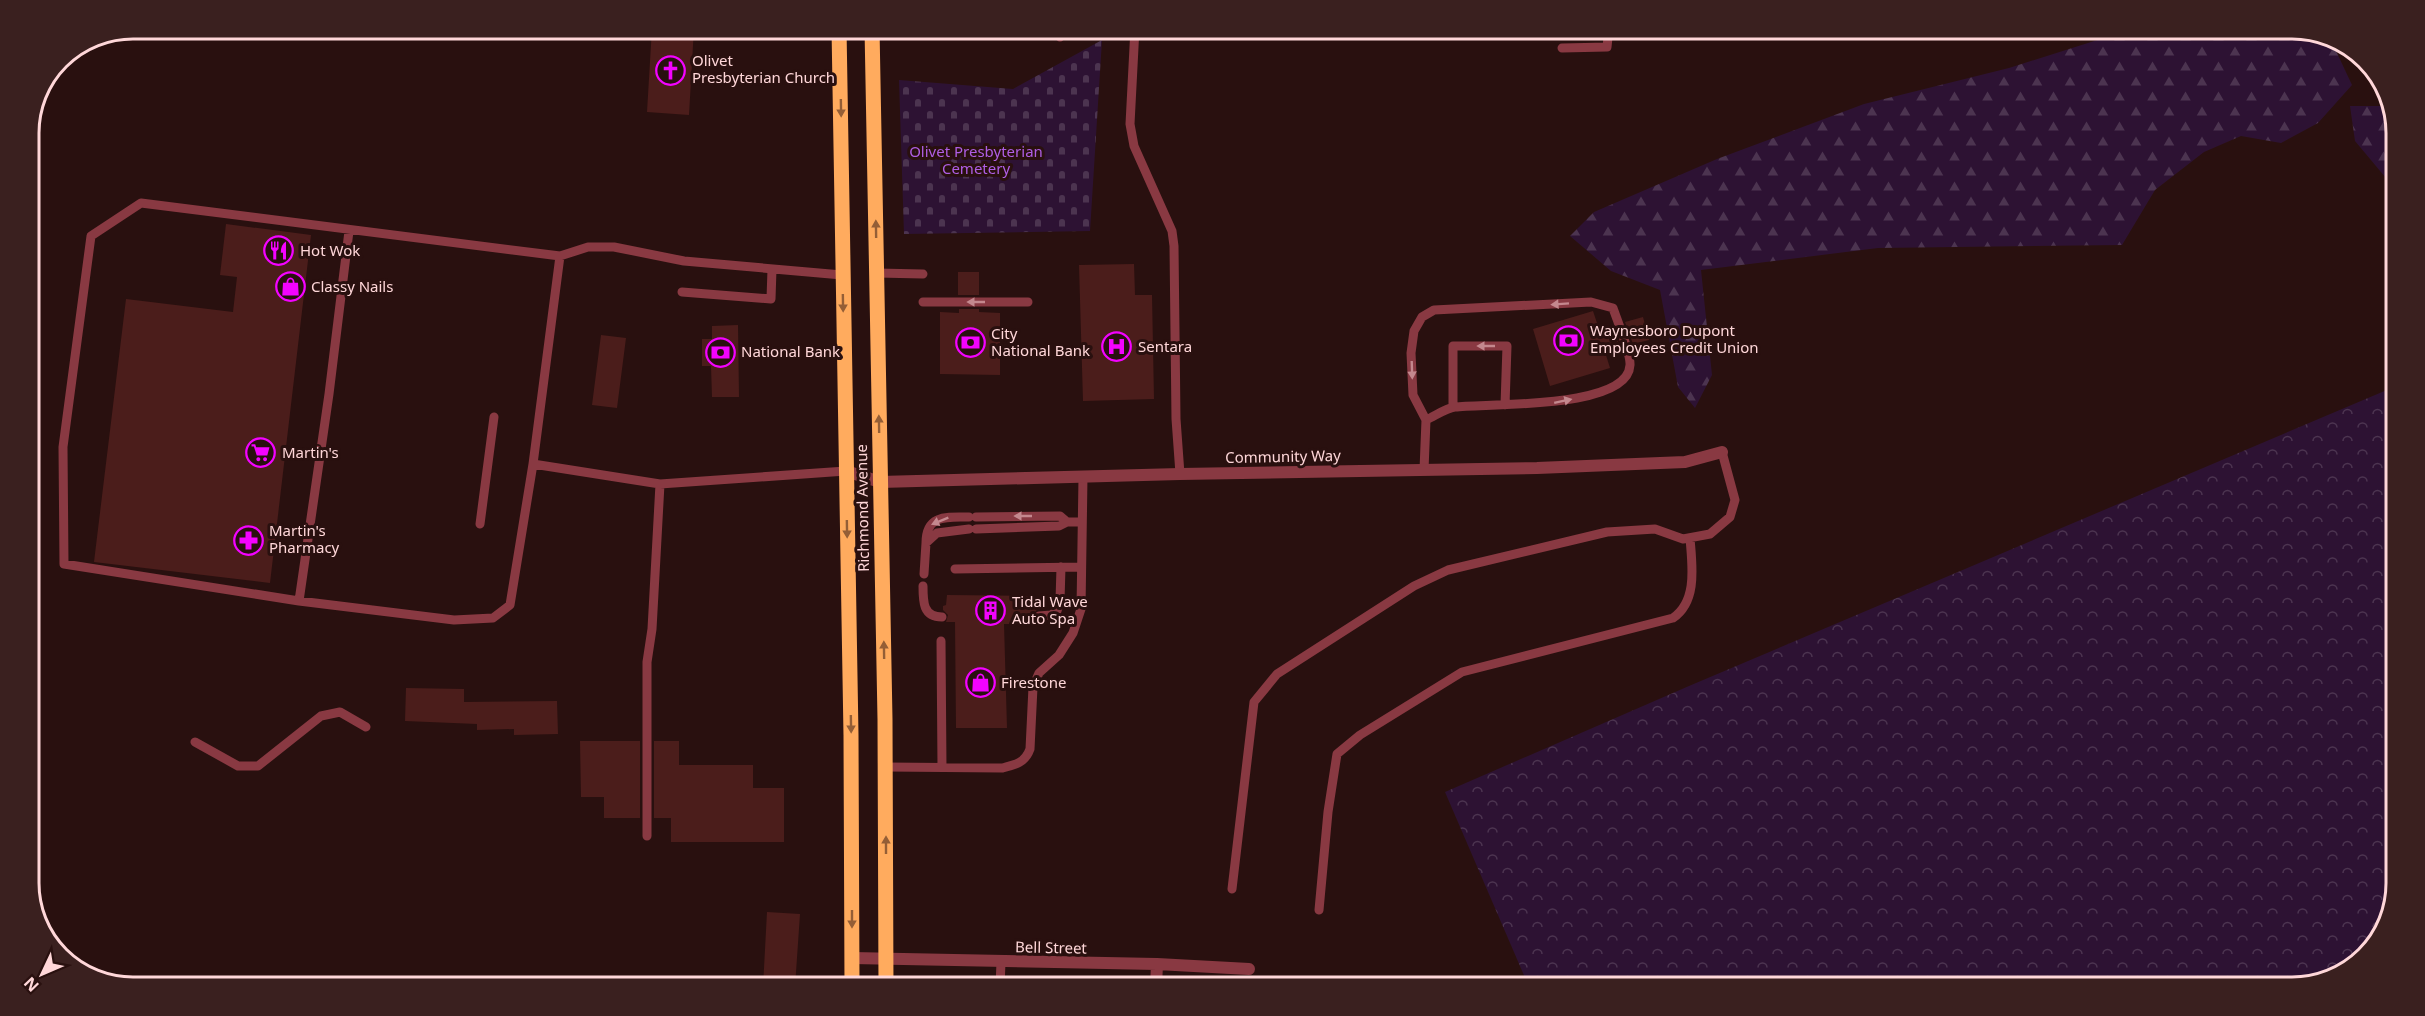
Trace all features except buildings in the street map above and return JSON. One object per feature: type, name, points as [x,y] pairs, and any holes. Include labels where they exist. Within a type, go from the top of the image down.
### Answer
[{"type":"main road","name":"Richmond Avenue","points":[[839,39],[851,735],[852,977]]},
{"type":"main road","name":"Richmond Avenue","points":[[873,39],[886,767],[886,977]]},
{"type":"street","name":"Community Way","points":[[846,471],[880,482],[1685,462],[1722,452]]},
{"type":"street","name":"Bell Street","points":[[852,958],[1157,964],[1249,969]]},
{"type":"street","points":[[1156,977],[1157,964]]},
{"type":"lane","points":[[1134,39],[1130,124],[1134,146],[1167,218],[1174,246],[1176,419],[1180,474]]},
{"type":"lane","points":[[1562,48],[1607,47],[1608,39]]},
{"type":"lane","points":[[560,256],[533,464],[510,605],[493,618],[454,620],[299,601],[64,564],[63,447],[92,236],[141,203],[560,256],[588,247],[614,247],[684,261],[842,275]]},
{"type":"lane","points":[[299,601],[329,394],[349,231]]},
{"type":"lane","points":[[682,292],[771,298],[772,269]]},
{"type":"lane","points":[[877,273],[923,274]]},
{"type":"lane","points":[[923,302],[1028,302]]},
{"type":"lane","points":[[1424,470],[1426,420],[1413,396],[1411,353],[1414,331],[1422,317],[1434,310],[1591,302],[1613,308],[1630,364],[1627,375],[1616,384],[1557,403],[1453,407],[1426,420]]},
{"type":"lane","points":[[1453,407],[1452,346],[1506,346],[1505,405]]},
{"type":"lane","points":[[480,524],[494,417]]},
{"type":"lane","points":[[1232,889],[1254,702],[1276,674],[1414,586],[1448,570],[1607,532],[1655,529],[1683,539],[1710,534],[1730,517],[1735,500],[1722,452]]},
{"type":"lane","points":[[533,464],[660,484],[846,471]]},
{"type":"lane","points":[[886,767],[1002,768],[1026,759],[1030,749],[1033,687],[1038,673],[1059,655],[1073,633],[1081,609],[1083,477]]},
{"type":"lane","points":[[647,836],[647,662],[652,629],[660,484]]},
{"type":"lane","points":[[924,574],[926,531],[933,522],[941,518],[1060,516],[1067,522]]},
{"type":"lane","points":[[926,543],[937,532],[1059,526],[1067,522],[1082,522]]},
{"type":"lane","points":[[1319,910],[1328,812],[1337,754],[1360,735],[1462,672],[1673,618],[1683,611],[1690,593],[1692,568],[1690,538]]},
{"type":"lane","points":[[1039,616],[1051,615],[1057,611],[1060,601],[1061,567]]},
{"type":"lane","points":[[955,569],[1081,567]]},
{"type":"lane","points":[[922,586],[923,604],[928,613],[934,617],[942,617]]},
{"type":"lane","points":[[941,641],[942,767]]},
{"type":"lane","points":[[195,742],[238,766],[258,766],[321,717],[340,712],[366,727]]},
{"type":"lane","points":[[1000,977],[1001,962]]},
{"type":"green space","points":[[2101,39],[2292,39],[2310,41],[2336,50],[2352,85],[2318,123],[2281,143],[2241,136],[2204,152],[2155,190],[2122,245],[1878,248],[1701,270],[1712,375],[1695,408],[1678,387],[1660,290],[1611,271],[1570,236],[1594,212],[1717,159],[1864,104],[2009,68]]},
{"type":"green space","name":"Olivet Presbyterian Cemetery","points":[[1102,40],[1090,231],[904,234],[899,80],[1013,89]]},
{"type":"green space","points":[[2350,106],[2382,106],[2386,127],[2386,178],[2355,141]]},
{"type":"green space","points":[[2386,390],[2386,883],[2384,901],[2373,930],[2354,954],[2334,967],[2316,974],[2292,977],[1525,977],[1445,792]]},
{"type":"place","name":"Olivet Presbyterian Church","points":[[671,70]]},
{"type":"place","name":"Hot Wok","points":[[279,251]]},
{"type":"place","name":"Classy Nails","points":[[290,287]]},
{"type":"place","name":"Waynesboro Dupont Employees Credit Union","points":[[1569,340]]},
{"type":"place","name":"City National Bank","points":[[970,343]]},
{"type":"place","name":"Sentara","points":[[1117,347]]},
{"type":"place","name":"National Bank","points":[[720,352]]},
{"type":"place","name":"Martin's","points":[[261,453]]},
{"type":"place","name":"Martin's Pharmacy","points":[[248,540]]},
{"type":"place","name":"Tidal Wave Auto Spa","points":[[991,611]]},
{"type":"place","name":"Firestone","points":[[980,683]]}]
